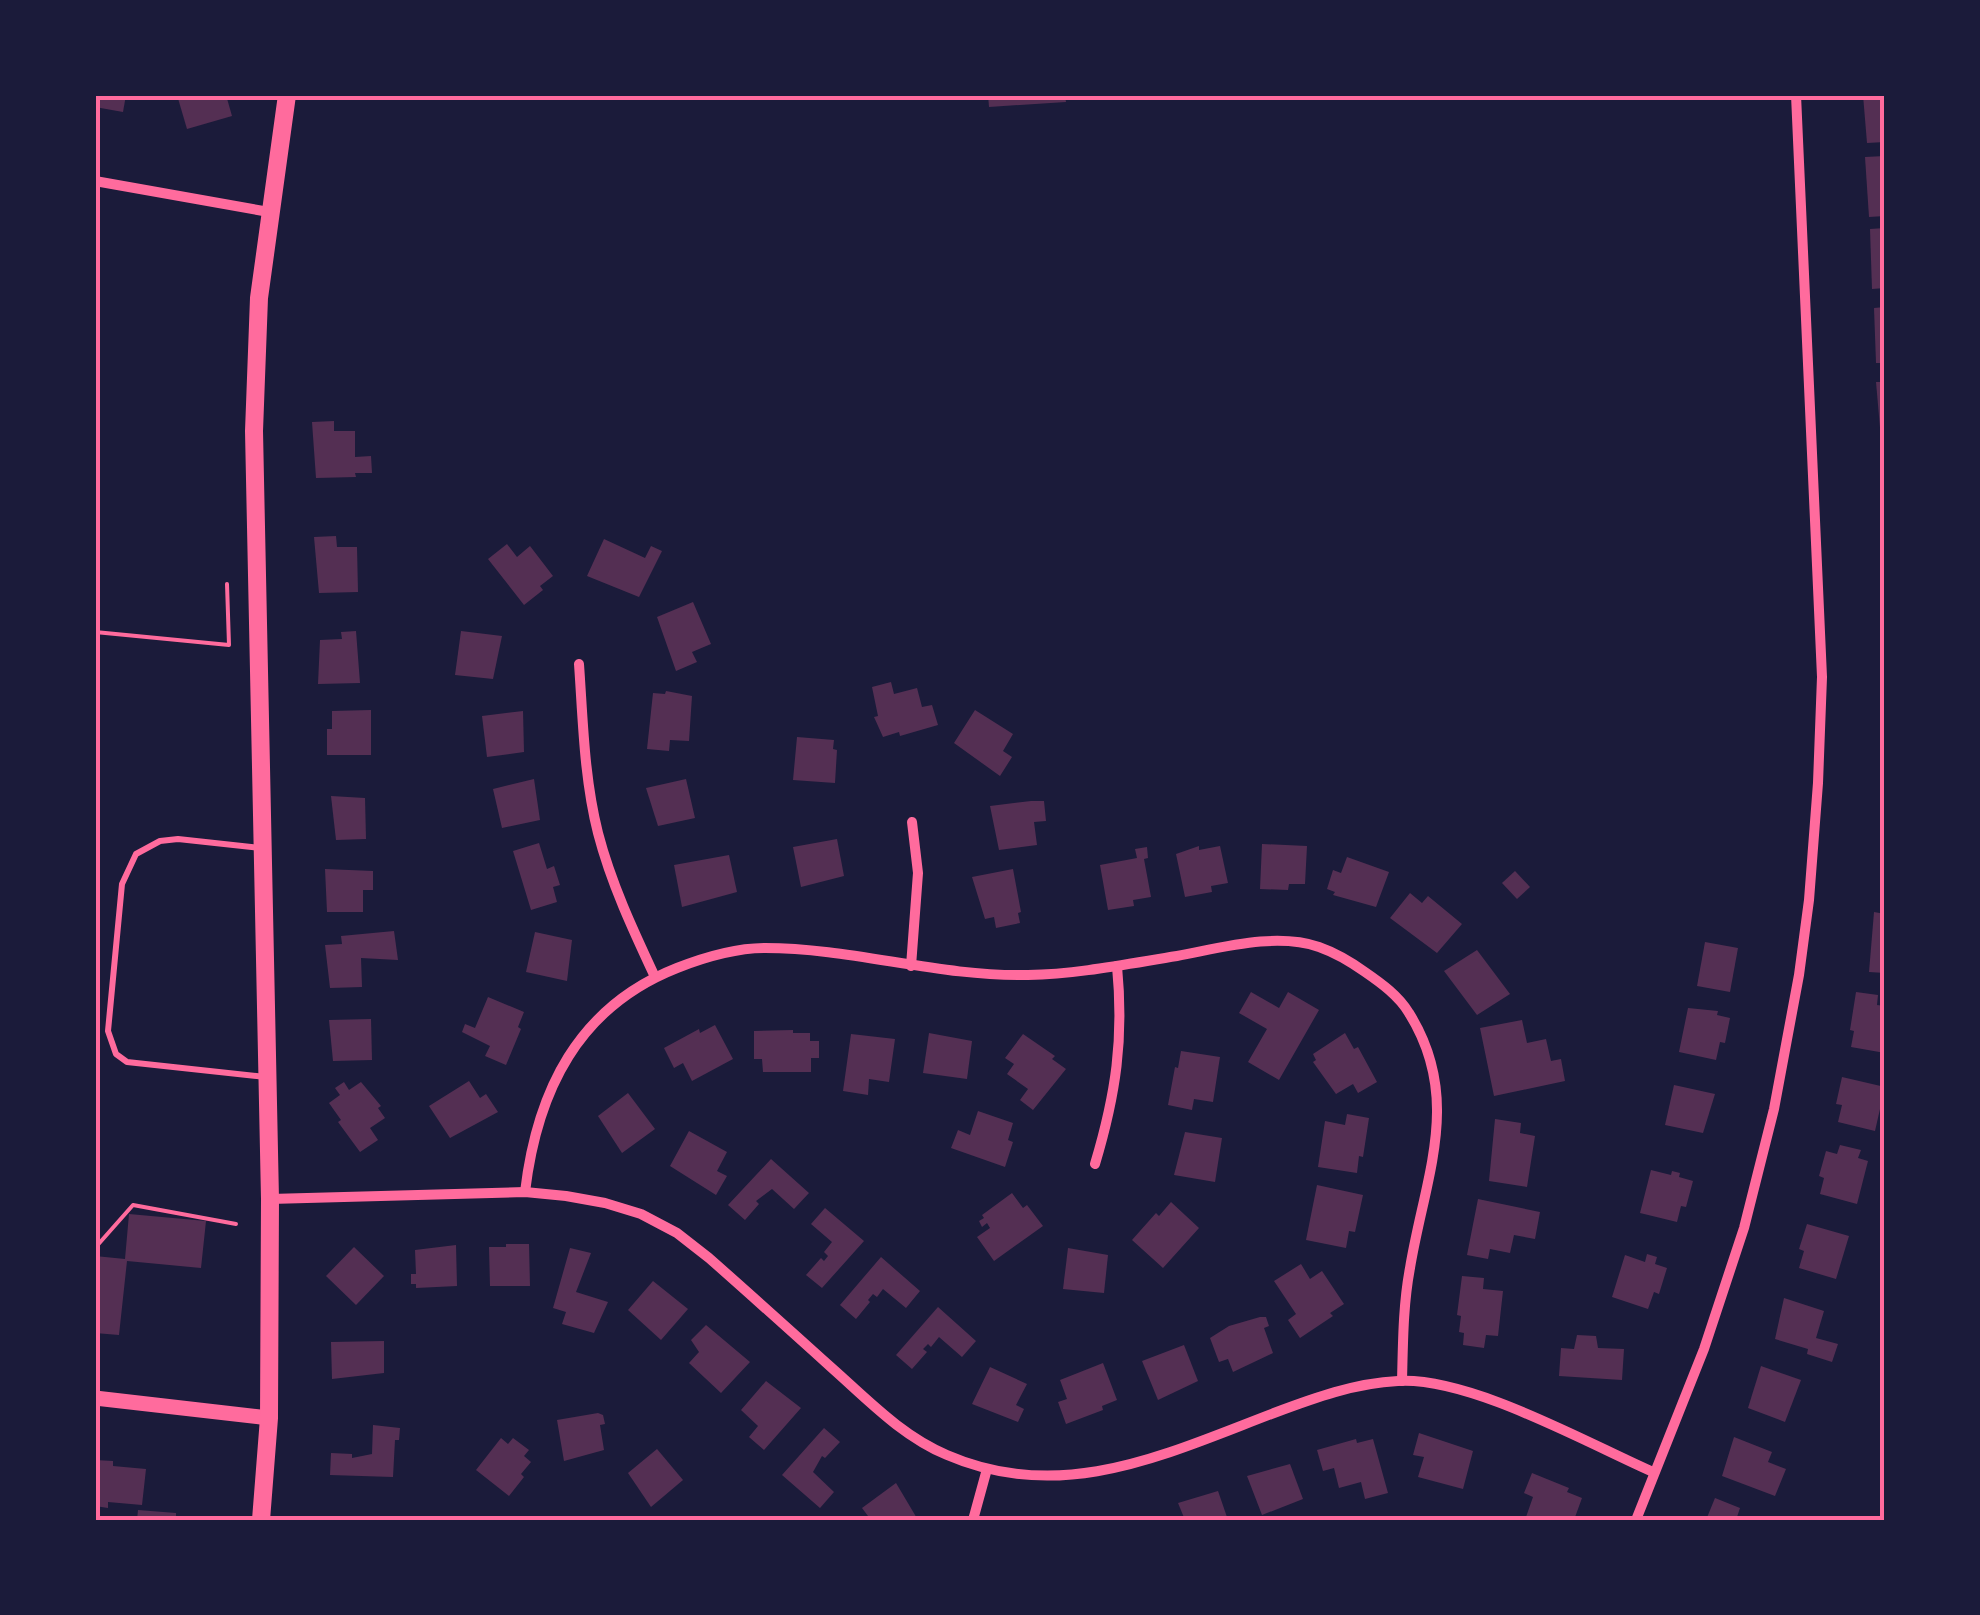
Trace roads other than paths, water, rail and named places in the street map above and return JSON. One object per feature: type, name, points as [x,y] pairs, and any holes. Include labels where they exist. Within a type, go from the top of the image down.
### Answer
[{"type":"main road","points":[[261,1520],[268,1418],[270,1198],[254,431],[259,298],[286,95]]},
{"type":"street","points":[[1636,1520],[1704,1349],[1748,1212],[1787,1042],[1808,900],[1822,677],[1796,95]]},
{"type":"street","points":[[95,180],[269,212]]},
{"type":"street","points":[[579,664],[598,832],[626,914],[655,977]]},
{"type":"street","points":[[911,966],[918,873],[912,822]]},
{"type":"street","points":[[525,1192],[537,1120],[572,1049],[595,1022],[655,977],[698,960],[763,948],[1024,975],[1070,973],[1239,945],[1277,942],[1316,946],[1380,982],[1406,1008],[1424,1037],[1435,1070],[1439,1106],[1436,1143],[1409,1269],[1402,1381]]},
{"type":"street","points":[[1096,1164],[1112,1107],[1121,1042],[1117,966]]},
{"type":"street","points":[[270,1198],[525,1192],[605,1202],[641,1214],[677,1232],[894,1424],[948,1456],[987,1469],[1064,1477],[1143,1463],[1313,1398],[1364,1385],[1402,1381],[1483,1396],[1653,1472]]},
{"type":"street","points":[[95,1398],[268,1418]]},
{"type":"street","points":[[973,1520],[987,1469]]},
{"type":"lane","points":[[262,848],[178,839],[160,841],[136,854],[122,884],[108,1031],[116,1054],[127,1062],[267,1077]]}]
